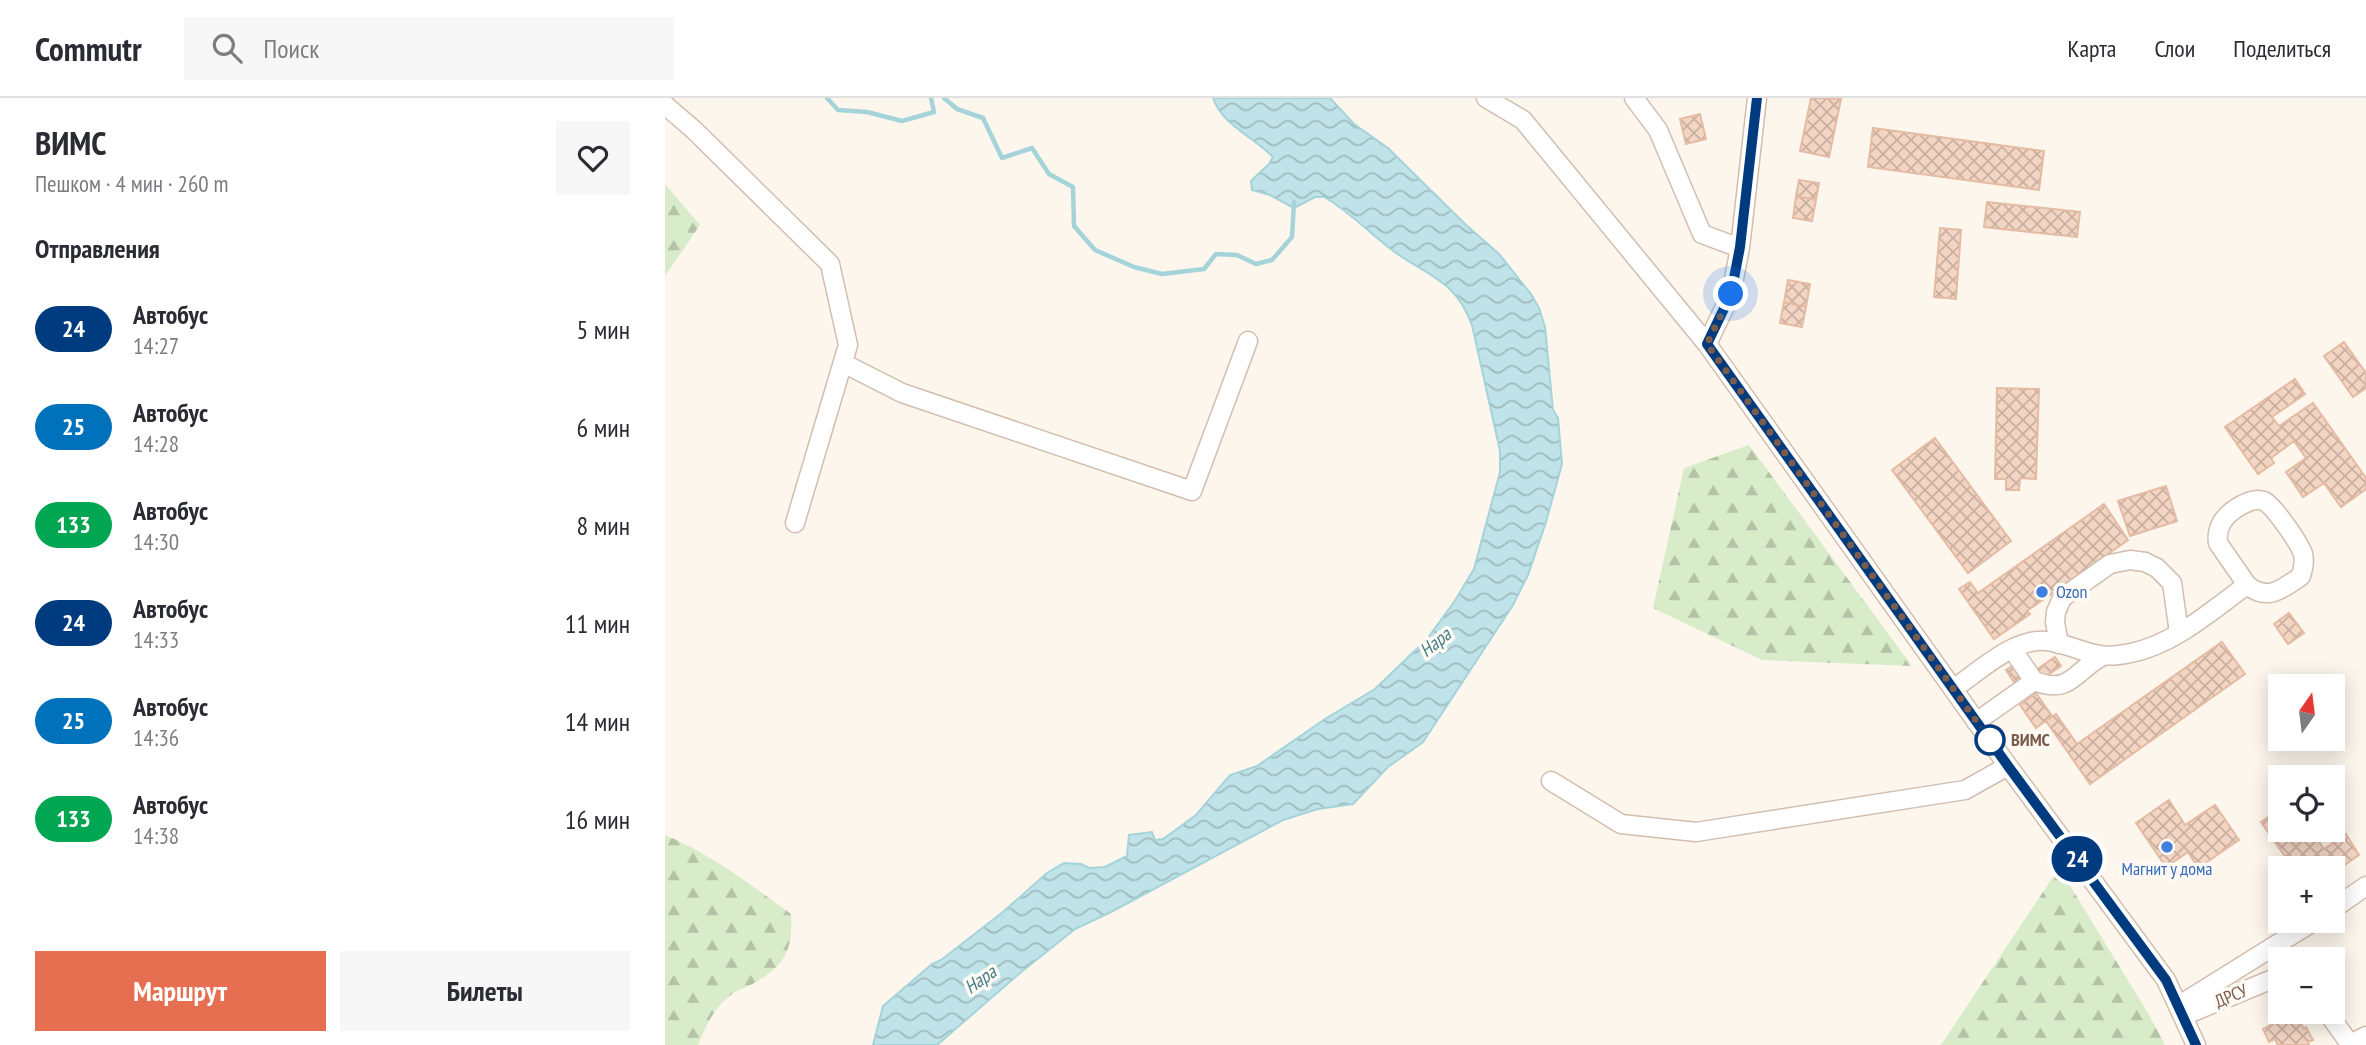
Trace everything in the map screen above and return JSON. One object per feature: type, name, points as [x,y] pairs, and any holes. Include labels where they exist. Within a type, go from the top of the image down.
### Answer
[{"type":"street","points":[[1486,98],[1523,120],[1707,344],[1976,722],[2166,980],[2196,1045]]},
{"type":"street","points":[[1635,98],[1658,130],[1702,234],[1740,247]]},
{"type":"street","points":[[1707,344],[1731,294],[1740,247],[1757,98]]},
{"type":"street","points":[[665,105],[830,264],[848,345],[795,523]]},
{"type":"street","points":[[843,363],[902,394],[1192,491],[1248,341]]},
{"type":"street","points":[[2260,500],[2271,506],[2301,548],[2303,569],[2301,576],[2278,592],[2262,594],[2247,585],[2218,543],[2217,536],[2226,517],[2248,501],[2260,500]]},
{"type":"street","points":[[2059,644],[2055,622],[2062,598],[2111,564],[2130,560],[2145,562],[2157,568],[2172,583],[2179,633]]},
{"type":"street","points":[[2012,649],[2034,681],[2045,686],[2063,685],[2078,677],[2101,657],[2143,650],[2179,633],[2247,585]]},
{"type":"street","points":[[1953,690],[2012,649],[2038,640],[2101,657]]},
{"type":"street","points":[[1976,722],[2034,681]]},
{"type":"street","points":[[1551,781],[1621,824],[1696,832],[1965,790],[2008,766]]},
{"type":"street","points":[[2345,901],[2366,886]]},
{"type":"street","points":[[2180,1011],[2297,933]]},
{"type":"street","name":"ДРСУ","points":[[2180,1011],[2268,980]]},
{"type":"street","points":[[2338,1024],[2355,1042]]},
{"type":"green space","points":[[665,184],[700,225],[665,276]]},
{"type":"green space","points":[[1749,445],[1912,666],[1762,660],[1653,608],[1684,468]]},
{"type":"green space","points":[[665,835],[715,861],[791,914],[791,937],[781,962],[766,976],[737,991],[720,1005],[711,1017],[698,1045],[665,1045]]},
{"type":"green space","points":[[2059,868],[2165,1045],[1941,1045]]},
{"type":"water","name":"Нара","points":[[1213,98],[1330,98],[1354,124],[1388,148],[1499,254],[1531,294],[1545,327],[1553,410],[1558,418],[1562,464],[1528,575],[1513,605],[1423,742],[1388,767],[1353,804],[1318,809],[1283,820],[1075,929],[937,1045],[873,1045],[883,1006],[932,964],[1003,912],[1047,873],[1064,863],[1081,864],[1089,868],[1105,867],[1127,856],[1129,835],[1152,832],[1155,840],[1163,839],[1196,815],[1230,775],[1257,766],[1325,719],[1375,689],[1427,639],[1474,569],[1500,472],[1500,451],[1472,325],[1465,310],[1439,280],[1392,250],[1324,197],[1315,197],[1294,208],[1270,195],[1252,190],[1251,181],[1273,157],[1223,116]]},
{"type":"building","points":[[1811,98],[1841,99],[1829,157],[1800,151]]},
{"type":"building","points":[[1700,114],[1706,139],[1686,144],[1680,119]]},
{"type":"building","points":[[1873,128],[2044,151],[2039,190],[1868,167]]},
{"type":"building","points":[[1799,180],[1819,183],[1816,200],[1796,196]]},
{"type":"building","points":[[1796,196],[1816,200],[1812,221],[1793,218]]},
{"type":"building","points":[[1987,202],[2080,212],[2077,237],[1984,227]]},
{"type":"building","points":[[1940,228],[1961,230],[1956,299],[1934,297]]},
{"type":"building","points":[[1788,280],[1810,284],[1806,307],[1784,302]]},
{"type":"building","points":[[1784,302],[1806,307],[1802,327],[1780,323]]},
{"type":"building","points":[[2344,342],[2366,373],[2366,388],[2353,397],[2324,356]]},
{"type":"building","points":[[2295,379],[2305,394],[2272,417],[2279,426],[2313,403],[2366,478],[2366,489],[2341,507],[2324,483],[2303,497],[2286,472],[2306,458],[2294,441],[2271,458],[2274,463],[2258,474],[2225,427]]},
{"type":"building","points":[[1997,388],[2039,389],[2036,479],[2020,478],[2019,490],[2006,490],[2006,479],[1995,479]]},
{"type":"building","points":[[1935,438],[2011,541],[1968,573],[1892,470]]},
{"type":"building","points":[[2166,486],[2177,521],[2130,536],[2118,501]]},
{"type":"building","points":[[2104,504],[2128,540],[2027,611],[2030,614],[1994,639],[1959,589],[1970,582],[1978,593]]},
{"type":"building","points":[[2289,613],[2304,633],[2288,644],[2274,624]]},
{"type":"building","points":[[2222,642],[2245,674],[2090,784],[2046,721],[2056,714],[2077,744]]},
{"type":"building","points":[[2055,657],[2061,666],[2042,679],[2036,670]]},
{"type":"building","points":[[2015,664],[2023,675],[2014,682],[2006,670]]},
{"type":"building","points":[[2036,693],[2052,716],[2036,728],[2020,705]]},
{"type":"building","points":[[2169,800],[2185,825],[2215,805],[2239,840],[2198,868],[2188,852],[2166,867],[2136,823]]},
{"type":"building","points":[[2268,817],[2268,832],[2261,822]]},
{"type":"building","points":[[2346,834],[2359,855],[2345,865],[2345,856],[2285,856],[2275,842],[2319,842],[2324,849],[2334,842],[2345,842]]},
{"type":"building","points":[[2272,1024],[2301,1024],[2313,1040],[2308,1042],[2309,1045],[2278,1045],[2275,1039],[2269,1042],[2263,1029]]},
{"type":"waterway","points":[[827,98],[838,110],[867,112],[902,121],[934,112],[931,98]]},
{"type":"waterway","points":[[944,98],[957,109],[983,118],[1002,158],[1032,148],[1049,174],[1073,187],[1074,226],[1095,250],[1134,267],[1162,274],[1204,269],[1216,254],[1237,255],[1256,264],[1272,260],[1292,237],[1294,202]]},
{"type":"bus line","name":"24","points":[[1757,98],[1740,247],[1731,294],[1707,344],[2008,766],[2166,980],[2196,1045]]},
{"type":"place","name":"Ozon","points":[[2042,592]]},
{"type":"place","name":"ВИМС","points":[[1990,740]]},
{"type":"place","name":"Магнит у дома","points":[[2167,847]]},
{"type":"route","points":[[1731,294],[1707,344],[1990,740]]}]
